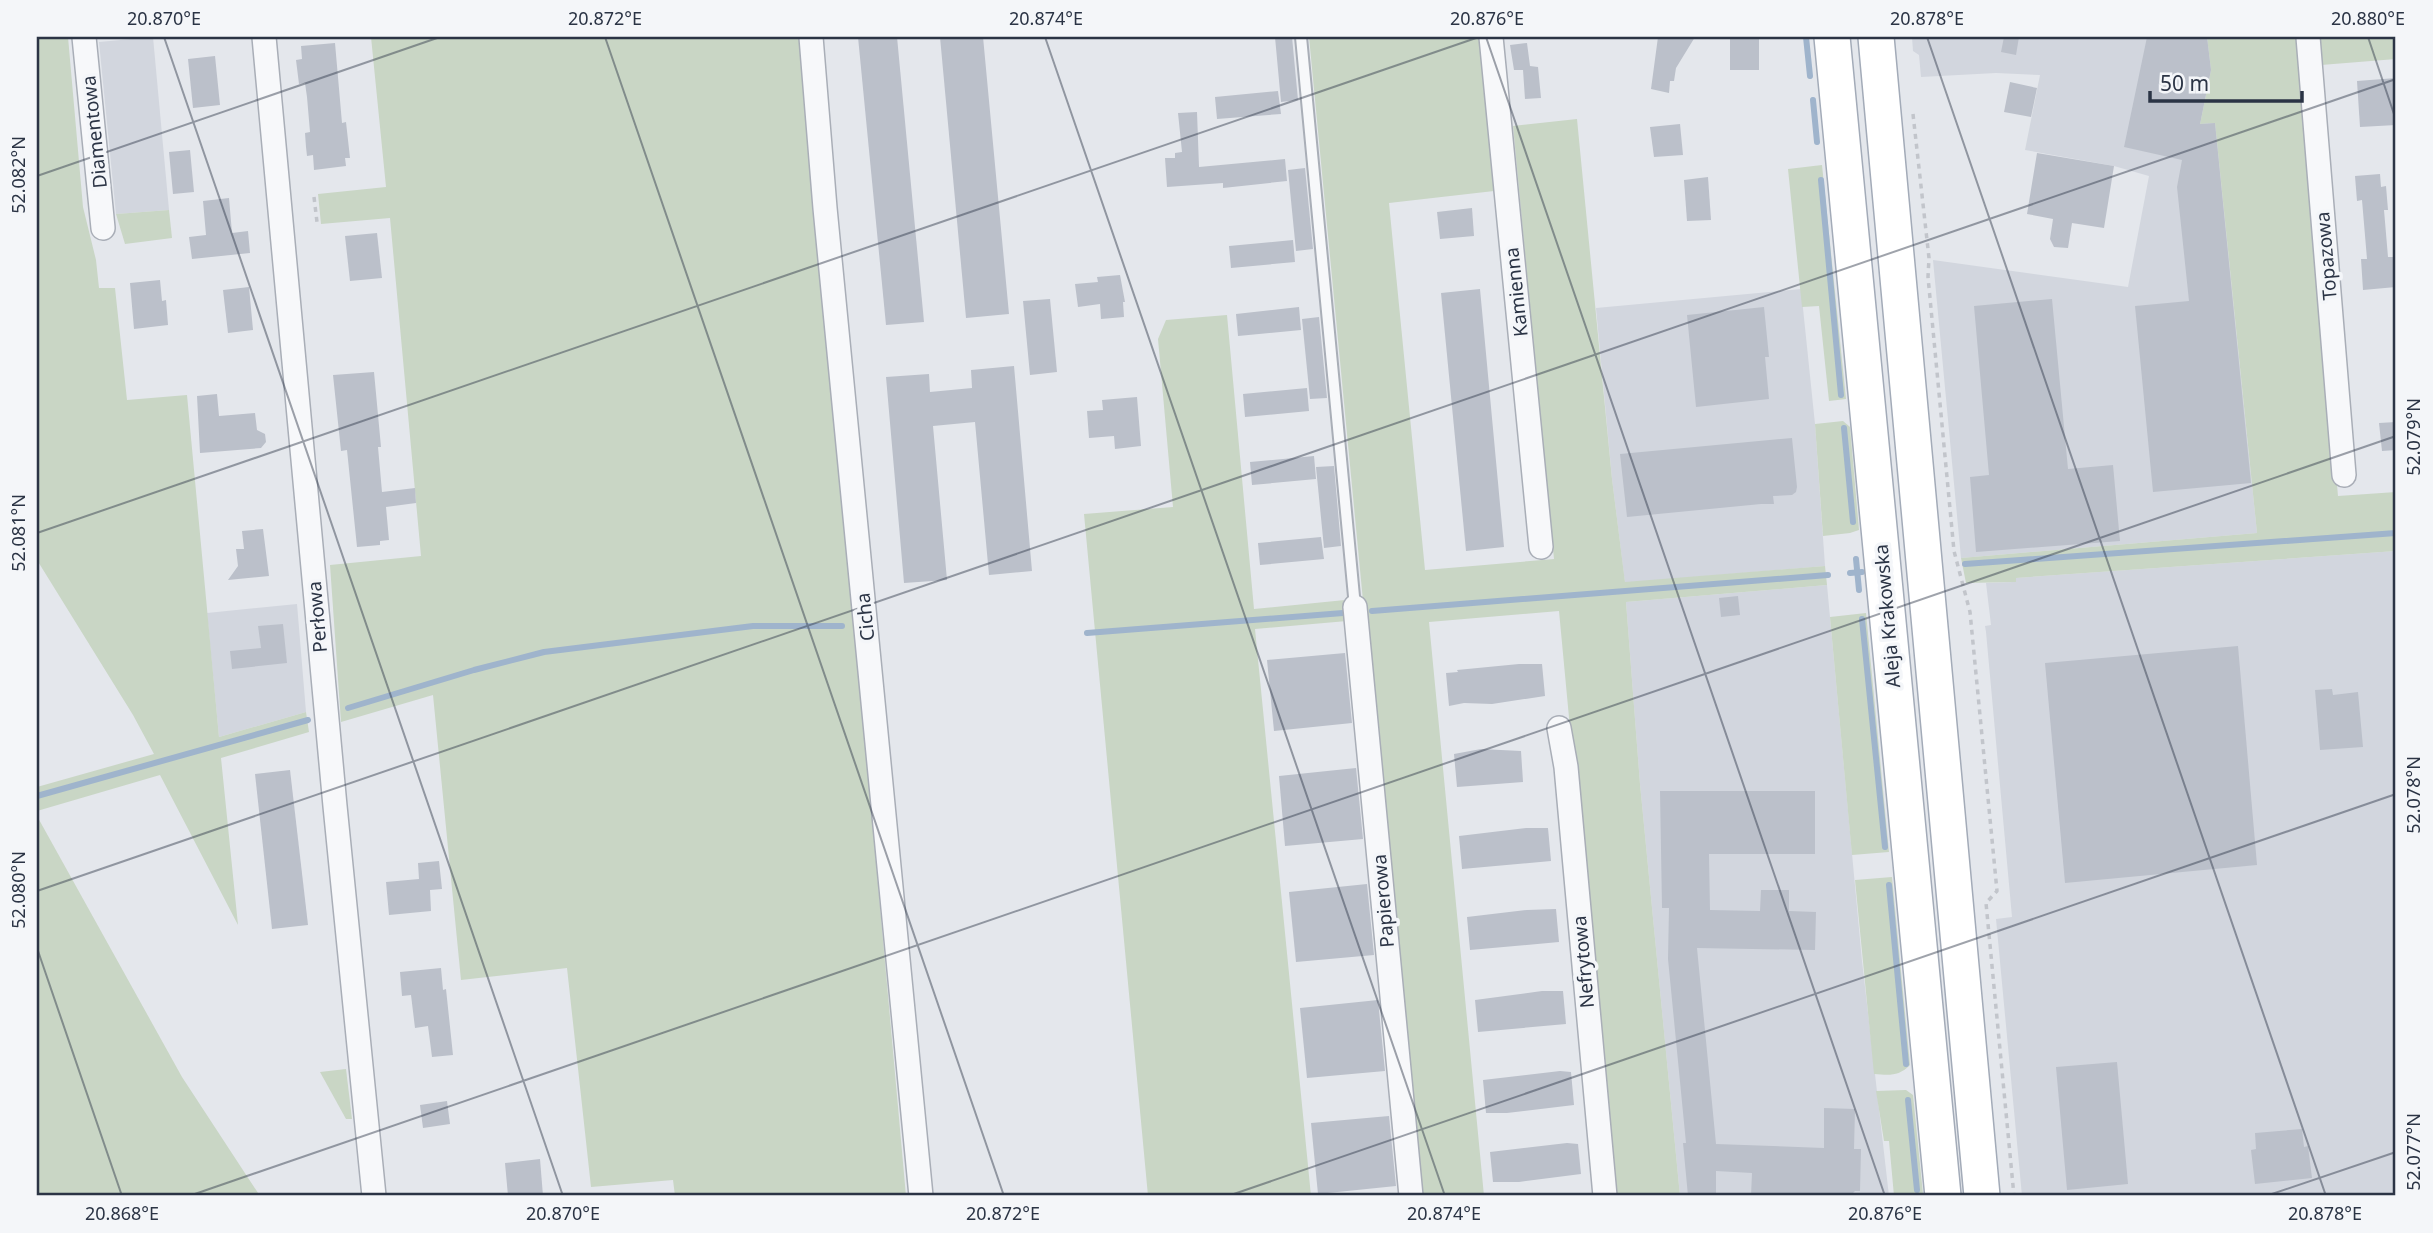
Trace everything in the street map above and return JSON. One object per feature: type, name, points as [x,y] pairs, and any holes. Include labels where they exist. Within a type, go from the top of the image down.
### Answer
[{"type":"main road","name":"Aleja Krakowska","points":[[1832,37],[1943,1196]]},
{"type":"main road","name":"Aleja Krakowska","points":[[1876,37],[1982,1196]]},
{"type":"street","name":"Diamentowa","points":[[85,37],[103,228]]},
{"type":"street","name":"Perłowa","points":[[264,37],[332,778],[374,1196]]},
{"type":"street","name":"Cicha","points":[[811,37],[921,1196]]},
{"type":"street","name":"Kamienna","points":[[1491,37],[1541,547]]},
{"type":"street","name":"Topazowa","points":[[2308,37],[2344,475]]},
{"type":"street","name":"Papierowa","points":[[1355,607],[1411,1196]]},
{"type":"street","name":"Nefrytowa","points":[[1559,728],[1566,767],[1605,1196]]},
{"type":"lane","points":[[1301,37],[1355,607]]},
{"type":"path","points":[[1912,105],[1929,258],[1928,276],[1954,551],[1970,612],[1997,891],[1986,903],[2014,1196]]},
{"type":"path","points":[[314,197],[317,222]]},
{"type":"shaded area","points":[[153,37],[169,210],[116,214],[99,42]]},
{"type":"shaded area","points":[[1912,37],[2207,37],[2211,70],[2200,124],[2215,123],[2257,533],[1961,558],[1933,260],[2128,287],[2149,176],[2114,166],[2025,150],[2040,75],[1996,73],[1921,77],[1919,55],[1913,51]]},
{"type":"shaded area","points":[[1801,289],[1815,424],[1825,566],[1625,583],[1596,308]]},
{"type":"shaded area","points":[[2396,551],[2396,1196],[2022,1196],[1996,919],[2012,917],[1985,626],[1991,625],[1986,583],[2015,582],[2015,578]]},
{"type":"shaded area","points":[[1827,585],[1862,961],[1889,1196],[1680,1196],[1640,784],[1626,602]]},
{"type":"shaded area","points":[[297,604],[306,712],[219,737],[207,613]]},
{"type":"green space","points":[[37,37],[68,37],[83,207],[96,260],[99,288],[115,288],[127,400],[187,395],[219,737],[306,712],[309,732],[221,758],[238,925],[160,775],[37,811],[37,787],[154,754],[133,715],[37,560]]},
{"type":"green space","points":[[371,37],[802,37],[906,1196],[675,1196],[673,1180],[591,1187],[567,968],[461,980],[433,695],[341,722],[330,565],[421,556],[390,218],[321,224],[318,194],[386,187]]},
{"type":"green space","points":[[1309,37],[1480,37],[1494,191],[1389,203],[1425,570],[1554,559],[1513,126],[1577,119],[1612,479],[1625,582],[1825,566],[1827,585],[1626,602],[1640,784],[1680,1196],[1614,1196],[1559,611],[1429,622],[1484,1196],[1420,1196]]},
{"type":"green space","points":[[2207,37],[2298,37],[2338,496],[2396,492],[2396,551],[2016,578],[2016,582],[1966,583],[1961,558],[2257,533],[2215,123],[2200,124],[2211,70]]},
{"type":"green space","points":[[2319,37],[2396,37],[2396,59],[2321,65]]},
{"type":"green space","points":[[1822,165],[1846,399],[1829,401],[1819,306],[1802,307],[1788,169]]},
{"type":"green space","points":[[169,210],[172,238],[125,244],[116,214]]},
{"type":"green space","points":[[1227,315],[1254,609],[1345,600],[1347,621],[1255,629],[1311,1196],[1148,1196],[1084,514],[1173,507],[1158,339],[1166,320]]},
{"type":"green space","points":[[1843,421],[1850,427],[1859,530],[1823,536],[1815,424]]},
{"type":"green space","points":[[1866,613],[1889,852],[1852,855],[1830,617]]},
{"type":"green space","points":[[37,816],[182,1077],[260,1196],[37,1196]]},
{"type":"green space","points":[[1892,877],[1910,1065],[1897,1073],[1884,1075],[1874,1074],[1855,880]]},
{"type":"green space","points":[[346,1069],[352,1119],[346,1119],[320,1072]]},
{"type":"green space","points":[[1906,1090],[1913,1095],[1923,1194],[1894,1196],[1889,1141],[1884,1141],[1876,1091]]},
{"type":"building","points":[[858,37],[897,37],[924,322],[886,325]]},
{"type":"building","points":[[940,37],[983,37],[1009,314],[966,318]]},
{"type":"building","points":[[1275,37],[1292,37],[1298,100],[1281,102]]},
{"type":"building","points":[[1658,37],[1695,37],[1676,68],[1674,81],[1670,81],[1669,93],[1651,89]]},
{"type":"building","points":[[1759,37],[1759,70],[1730,70],[1730,38]]},
{"type":"building","points":[[2004,37],[2019,37],[2016,55],[2001,52]]},
{"type":"building","points":[[2147,37],[2207,37],[2211,70],[2200,124],[2215,123],[2251,483],[2153,492],[2135,306],[2189,301],[2177,187],[2182,160],[2124,147]]},
{"type":"building","points":[[335,43],[342,123],[346,122],[350,158],[345,158],[346,166],[314,170],[313,155],[307,156],[306,147],[305,133],[310,132],[305,83],[299,84],[296,60],[302,59],[301,46]]},
{"type":"building","points":[[1527,43],[1530,66],[1538,67],[1541,98],[1525,99],[1523,70],[1514,70],[1510,45]]},
{"type":"building","points":[[215,56],[220,105],[193,108],[188,59]]},
{"type":"building","points":[[2396,78],[2396,125],[2360,127],[2357,81]]},
{"type":"building","points":[[2010,82],[2037,88],[2031,117],[2004,112]]},
{"type":"building","points":[[1278,91],[1281,114],[1217,119],[1215,97]]},
{"type":"building","points":[[1197,112],[1199,167],[1285,159],[1287,181],[1223,188],[1223,183],[1167,187],[1165,158],[1175,158],[1175,153],[1182,152],[1178,113]]},
{"type":"building","points":[[1680,124],[1683,155],[1654,157],[1650,127]]},
{"type":"building","points":[[190,150],[194,192],[173,194],[169,152]]},
{"type":"building","points":[[2037,153],[2114,166],[2104,228],[2072,223],[2068,248],[2054,247],[2050,239],[2053,219],[2027,214]]},
{"type":"building","points":[[1305,168],[1313,249],[1296,251],[1288,170]]},
{"type":"building","points":[[2380,174],[2381,187],[2386,186],[2388,210],[2384,210],[2388,257],[2396,257],[2396,287],[2363,290],[2361,259],[2367,259],[2362,200],[2357,201],[2355,176]]},
{"type":"building","points":[[1708,177],[1711,220],[1687,221],[1684,180]]},
{"type":"building","points":[[229,198],[232,233],[248,231],[250,253],[192,259],[189,237],[206,235],[203,201]]},
{"type":"building","points":[[1472,208],[1474,236],[1440,239],[1437,212]]},
{"type":"building","points":[[377,233],[382,278],[350,281],[345,236]]},
{"type":"building","points":[[1293,240],[1295,262],[1231,268],[1229,246]]},
{"type":"building","points":[[1120,275],[1125,302],[1124,317],[1101,319],[1100,304],[1078,307],[1075,284],[1098,282],[1097,277]]},
{"type":"building","points":[[160,280],[162,301],[166,300],[168,325],[134,329],[130,283]]},
{"type":"building","points":[[249,287],[253,330],[228,333],[223,290]]},
{"type":"building","points":[[1480,289],[1504,547],[1466,551],[1441,293]]},
{"type":"building","points":[[1050,299],[1057,372],[1030,375],[1023,301]]},
{"type":"building","points":[[2052,299],[2068,469],[2113,465],[2120,541],[1976,552],[1970,477],[1989,475],[1974,306]]},
{"type":"building","points":[[1299,307],[1301,330],[1238,336],[1236,314]]},
{"type":"building","points":[[1764,307],[1769,357],[1765,357],[1769,399],[1696,407],[1687,315]]},
{"type":"building","points":[[1319,317],[1327,398],[1310,399],[1302,319]]},
{"type":"building","points":[[1014,366],[1032,571],[989,575],[975,422],[933,426],[947,580],[904,583],[886,377],[929,374],[930,392],[972,388],[971,370]]},
{"type":"building","points":[[374,372],[382,492],[415,488],[416,503],[386,507],[389,540],[380,541],[380,545],[357,547],[347,450],[341,451],[333,375]]},
{"type":"building","points":[[1307,388],[1309,411],[1245,417],[1243,394]]},
{"type":"building","points":[[217,394],[219,416],[255,413],[257,430],[265,434],[266,442],[261,448],[200,453],[197,396]]},
{"type":"building","points":[[1137,397],[1141,446],[1115,449],[1114,436],[1089,438],[1087,411],[1103,410],[1102,400]]},
{"type":"building","points":[[2396,422],[2396,450],[2382,451],[2379,423]]},
{"type":"building","points":[[1792,438],[1796,492],[1792,495],[1773,496],[1774,504],[1627,517],[1620,454]]},
{"type":"building","points":[[1314,456],[1316,479],[1252,485],[1250,462]]},
{"type":"building","points":[[1334,466],[1341,546],[1324,548],[1316,467]]},
{"type":"building","points":[[263,529],[269,576],[228,580],[238,566],[236,549],[244,549],[242,531]]},
{"type":"building","points":[[1321,537],[1324,559],[1260,565],[1258,543]]},
{"type":"building","points":[[1738,596],[1740,615],[1721,617],[1719,598]]},
{"type":"building","points":[[283,624],[287,663],[232,669],[230,651],[261,648],[258,626]]},
{"type":"building","points":[[2238,646],[2257,865],[2065,883],[2045,663]]},
{"type":"building","points":[[1345,653],[1352,723],[1274,731],[1267,660]]},
{"type":"building","points":[[1519,664],[1542,664],[1545,696],[1492,704],[1464,703],[1449,706],[1446,673]]},
{"type":"building","points":[[2332,689],[2333,695],[2358,692],[2363,747],[2320,750],[2315,690]]},
{"type":"building","points":[[1481,749],[1521,751],[1523,782],[1457,787],[1454,754]]},
{"type":"building","points":[[1356,768],[1363,839],[1285,846],[1279,776]]},
{"type":"building","points":[[290,770],[308,925],[272,929],[255,774]]},
{"type":"building","points":[[1660,791],[1815,791],[1815,854],[1709,854],[1710,910],[1760,911],[1761,890],[1789,890],[1789,911],[1816,912],[1815,950],[1697,948],[1716,1144],[1824,1148],[1824,1108],[1855,1109],[1854,1149],[1861,1149],[1860,1191],[1855,1191],[1850,1196],[1751,1196],[1752,1173],[1716,1171],[1716,1196],[1688,1196],[1683,1143],[1686,1143],[1668,959],[1669,908],[1662,908]]},
{"type":"building","points":[[1548,828],[1551,861],[1462,869],[1459,836]]},
{"type":"building","points":[[439,861],[442,889],[430,890],[431,911],[389,915],[386,882],[419,879],[418,863]]},
{"type":"building","points":[[1367,884],[1374,955],[1296,962],[1289,892]]},
{"type":"building","points":[[1556,909],[1559,942],[1470,950],[1467,917]]},
{"type":"building","points":[[441,968],[453,1055],[432,1057],[428,1026],[415,1028],[411,995],[402,996],[400,972]]},
{"type":"building","points":[[1542,991],[1563,991],[1566,1024],[1478,1032],[1475,1000]]},
{"type":"building","points":[[1378,1000],[1385,1071],[1307,1078],[1300,1008]]},
{"type":"building","points":[[2117,1062],[2128,1184],[2067,1190],[2056,1067]]},
{"type":"building","points":[[1571,1072],[1574,1105],[1486,1113],[1483,1080]]},
{"type":"building","points":[[447,1101],[450,1124],[423,1128],[420,1105]]},
{"type":"building","points":[[1389,1116],[1396,1186],[1318,1194],[1311,1123]]},
{"type":"building","points":[[2302,1129],[2304,1147],[2308,1146],[2312,1178],[2255,1184],[2251,1150],[2256,1149],[2255,1133]]},
{"type":"building","points":[[1578,1144],[1581,1174],[1519,1182],[1493,1182],[1490,1152]]},
{"type":"building","points":[[540,1159],[543,1196],[508,1196],[505,1163]]},
{"type":"waterway","points":[[1806,37],[1810,76]]},
{"type":"waterway","points":[[1813,100],[1817,142]]},
{"type":"waterway","points":[[1821,180],[1841,395]]},
{"type":"waterway","points":[[1844,428],[1853,522]]},
{"type":"waterway","points":[[1965,564],[2396,533]]},
{"type":"waterway","points":[[1856,559],[1859,590]]},
{"type":"waterway","points":[[1850,573],[1862,572]]},
{"type":"waterway","points":[[1372,611],[1828,575]]},
{"type":"waterway","points":[[1087,633],[1343,613]]},
{"type":"waterway","points":[[1862,619],[1885,847]]},
{"type":"waterway","points":[[348,708],[544,652],[753,626],[842,626]]},
{"type":"waterway","points":[[37,796],[308,720]]},
{"type":"waterway","points":[[1889,885],[1906,1064]]},
{"type":"waterway","points":[[1908,1100],[1917,1190]]}]
